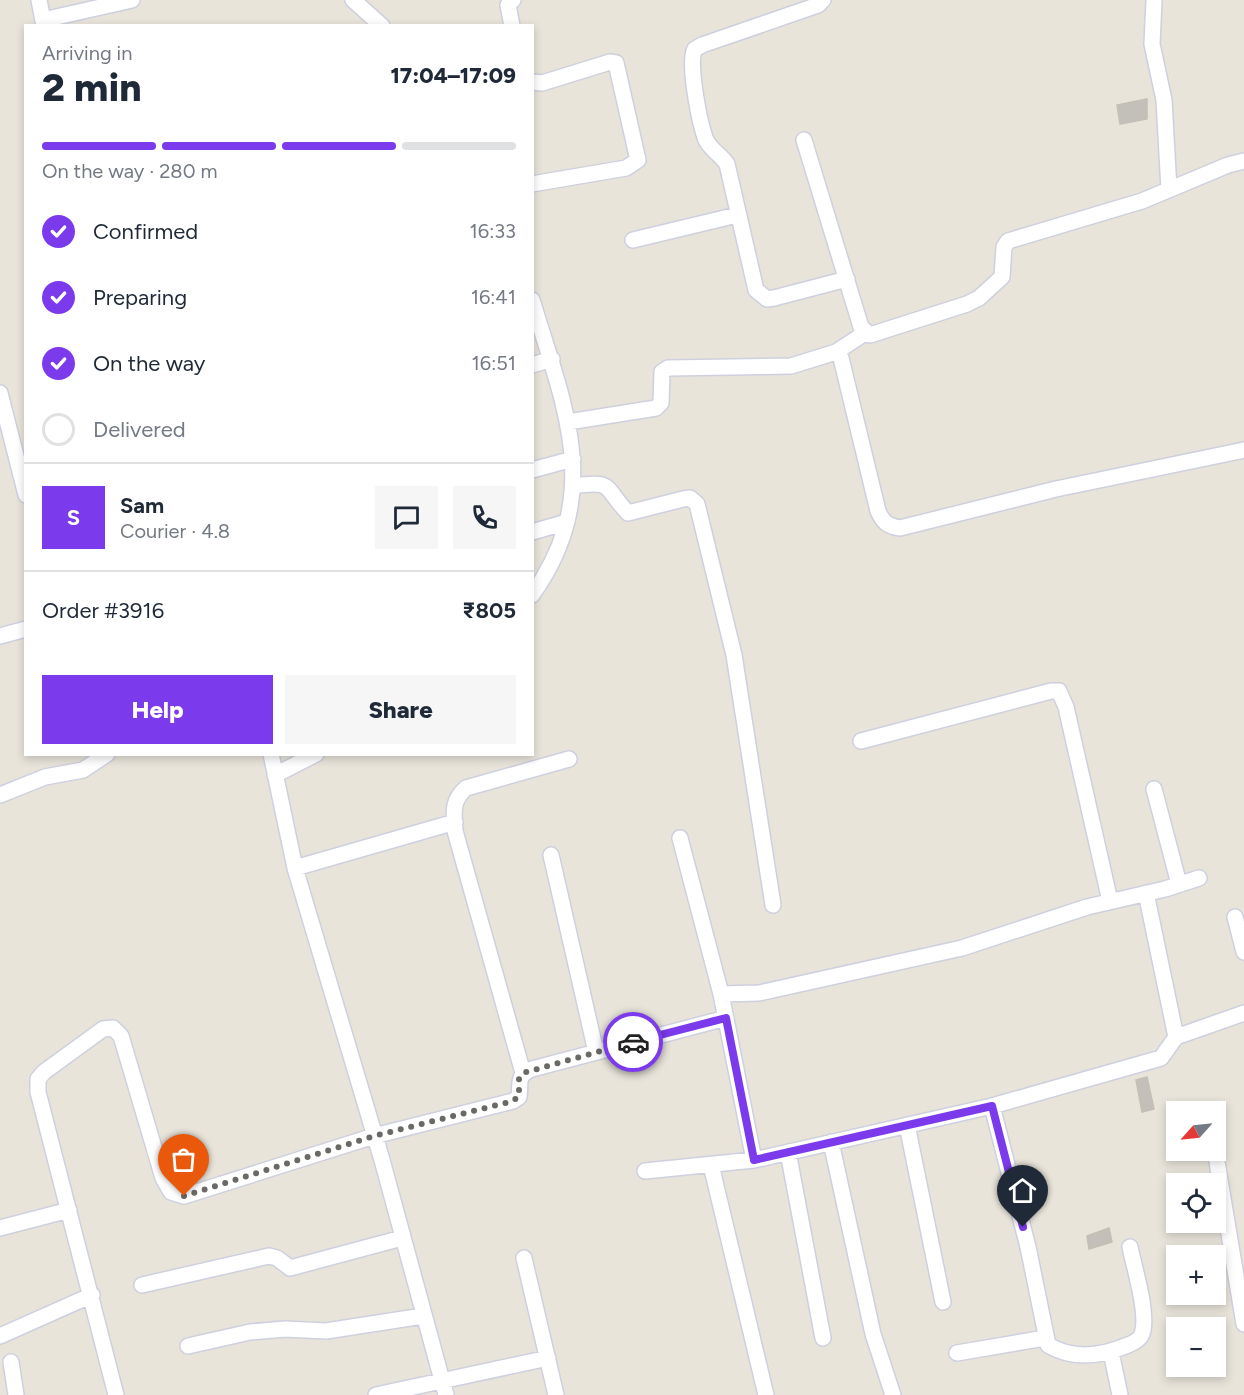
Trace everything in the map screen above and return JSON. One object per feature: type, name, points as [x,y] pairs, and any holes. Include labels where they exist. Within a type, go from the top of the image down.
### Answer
[{"type":"street","points":[[39,0],[43,23],[132,0]]},
{"type":"street","points":[[353,0],[380,24]]},
{"type":"street","points":[[512,24],[508,5],[513,0]]},
{"type":"street","points":[[823,0],[818,5],[702,45],[692,54],[703,129],[712,149],[727,164],[756,290],[760,295],[774,298],[846,279]]},
{"type":"street","points":[[1154,0],[1152,44],[1164,100],[1169,190]]},
{"type":"street","points":[[534,82],[542,82],[610,62],[616,63],[638,160],[626,168],[534,184]]},
{"type":"street","points":[[804,140],[846,279],[865,333]]},
{"type":"street","points":[[568,422],[656,408],[661,403],[662,372],[668,368],[791,366],[836,352],[865,333],[879,333],[955,309],[979,298],[1002,277],[1004,247],[1008,241],[1142,201],[1228,165],[1244,161]]},
{"type":"street","points":[[633,240],[737,215]]},
{"type":"street","points":[[534,306],[552,359],[568,422],[573,459],[573,486],[567,522],[550,570],[534,592]]},
{"type":"street","points":[[836,352],[841,358],[878,510],[882,521],[890,527],[900,528],[1056,489],[1244,450]]},
{"type":"street","points":[[534,364],[552,359]]},
{"type":"street","points":[[0,393],[24,487]]},
{"type":"street","points":[[534,469],[573,459]]},
{"type":"street","points":[[573,486],[604,484],[628,513],[690,498],[696,504],[734,655],[773,905]]},
{"type":"street","points":[[534,531],[567,522]]},
{"type":"street","points":[[0,636],[24,630]]},
{"type":"street","points":[[861,741],[1051,691],[1059,691],[1066,707],[1110,901]]},
{"type":"street","points":[[0,795],[45,777],[83,770],[104,756]]},
{"type":"street","points":[[271,756],[295,868],[374,1136],[444,1388]]},
{"type":"street","points":[[275,776],[312,756]]},
{"type":"street","points":[[523,1073],[453,808],[458,794],[466,788],[568,759]]},
{"type":"street","points":[[1154,789],[1179,884]]},
{"type":"street","points":[[295,868],[455,822]]},
{"type":"street","points":[[680,838],[721,994],[754,1160]]},
{"type":"street","points":[[550,855],[596,1052]]},
{"type":"street","points":[[721,994],[759,993],[962,948],[1110,901],[1199,878]]},
{"type":"street","points":[[1146,893],[1176,1037]]},
{"type":"street","points":[[1235,917],[1244,952]]},
{"type":"street","points":[[645,1171],[754,1160],[992,1106],[1161,1058],[1176,1037],[1244,1013]]},
{"type":"street","points":[[116,1395],[38,1092],[38,1079],[52,1064],[103,1029],[113,1028],[121,1036],[163,1178],[171,1192],[184,1196],[374,1136],[513,1101],[519,1096],[519,1079],[523,1073],[726,1018]]},
{"type":"street","points":[[992,1106],[1028,1247],[1048,1345],[1059,1352],[1094,1356],[1111,1352],[1137,1341],[1142,1334],[1143,1311],[1130,1247]]},
{"type":"street","points":[[907,1125],[943,1302]]},
{"type":"street","points":[[831,1142],[873,1334],[893,1395]]},
{"type":"street","points":[[788,1152],[823,1338]]},
{"type":"street","points":[[1217,1161],[1238,1247],[1244,1324]]},
{"type":"street","points":[[711,1164],[765,1395]]},
{"type":"street","points":[[0,1228],[69,1210]]},
{"type":"street","points":[[142,1285],[269,1256],[277,1258],[290,1268],[402,1239]]},
{"type":"street","points":[[524,1258],[556,1395]]},
{"type":"street","points":[[0,1336],[92,1295]]},
{"type":"street","points":[[188,1346],[250,1332],[285,1329],[326,1331],[423,1316]]},
{"type":"street","points":[[957,1353],[1045,1338]]},
{"type":"street","points":[[1111,1352],[1120,1395]]},
{"type":"street","points":[[376,1395],[444,1388],[548,1358]]},
{"type":"street","points":[[11,1362],[16,1395]]},
{"type":"building","points":[[1147,99],[1147,119],[1120,124],[1117,105]]},
{"type":"building","points":[[1147,1077],[1154,1109],[1142,1112],[1136,1080]]},
{"type":"building","points":[[1109,1228],[1112,1242],[1089,1249],[1087,1236]]},
{"type":"way so far","points":[[184,1196],[374,1136],[513,1101],[519,1096],[519,1079],[523,1073],[633,1042]]},
{"type":"route","points":[[633,1042],[726,1018],[754,1160],[992,1106],[1023,1227]]}]
